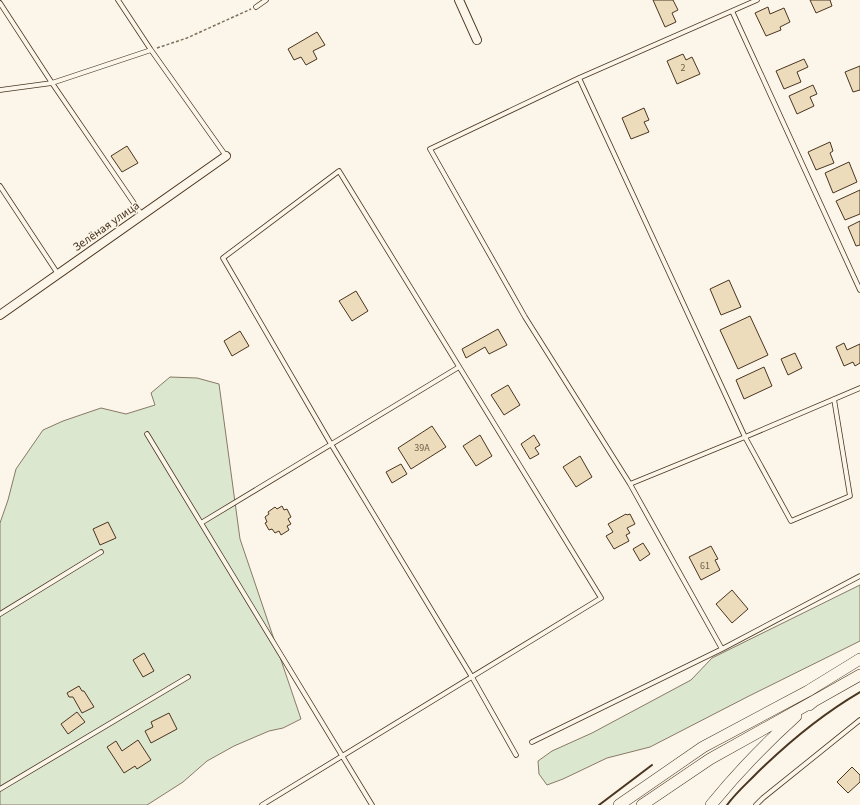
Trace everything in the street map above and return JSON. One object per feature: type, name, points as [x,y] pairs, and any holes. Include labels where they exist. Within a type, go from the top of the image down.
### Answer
[{"type":"main road","points":[[619,805],[703,747],[808,691],[860,659]]},
{"type":"main road","points":[[642,805],[710,759],[860,675]]},
{"type":"main road","points":[[711,805],[731,779],[773,737],[814,701]]},
{"type":"street","points":[[459,0],[477,40]]},
{"type":"street","name":"Зелёная улица","points":[[0,315],[226,156]]},
{"type":"lane","points":[[118,0],[151,50],[226,156]]},
{"type":"lane","points":[[256,7],[266,0]]},
{"type":"lane","points":[[722,649],[630,484],[525,318],[430,150],[579,78],[757,0]]},
{"type":"lane","points":[[0,3],[52,83],[142,215]]},
{"type":"lane","points":[[732,11],[860,290]]},
{"type":"lane","points":[[0,90],[52,83],[151,50]]},
{"type":"lane","points":[[579,78],[745,437],[791,521],[850,496],[834,399]]},
{"type":"lane","points":[[262,805],[472,677],[601,598],[339,171],[223,258],[331,444],[472,677],[516,755]]},
{"type":"lane","points":[[0,186],[58,274]]},
{"type":"lane","points":[[201,523],[459,367]]},
{"type":"lane","points":[[630,484],[860,388]]},
{"type":"lane","points":[[147,434],[372,805]]},
{"type":"lane","points":[[0,614],[100,552]]},
{"type":"lane","points":[[532,742],[722,649],[860,576]]},
{"type":"lane","points":[[0,790],[188,676]]},
{"type":"lane","points":[[756,805],[860,720]]},
{"type":"path","points":[[151,50],[187,38],[256,7]]},
{"type":"green space","points":[[170,377],[197,378],[219,384],[240,539],[301,719],[283,728],[269,731],[234,746],[207,761],[183,782],[147,805],[0,805],[0,523],[16,469],[43,430],[63,421],[101,408],[126,414],[155,405],[151,393]]},
{"type":"green space","points":[[860,585],[860,641],[650,747],[607,758],[547,785],[539,774],[538,761],[552,751],[592,733],[691,680],[712,658]]},
{"type":"building","points":[[653,0],[673,0],[678,10],[672,13],[676,22],[665,27]]},
{"type":"building","points":[[810,0],[830,0],[832,6],[816,13]]},
{"type":"building","points":[[768,7],[770,14],[784,8],[790,22],[780,27],[781,30],[766,36],[755,13]]},
{"type":"building","points":[[317,32],[325,45],[313,51],[317,59],[306,65],[301,57],[294,60],[288,49]]},
{"type":"building","points":[[683,54],[686,60],[692,57],[700,74],[677,84],[667,61]]},
{"type":"building","points":[[804,59],[808,67],[797,72],[801,82],[784,89],[776,71]]},
{"type":"building","points":[[860,66],[860,90],[853,92],[845,72]]},
{"type":"building","points":[[813,85],[817,94],[810,97],[814,106],[797,114],[789,96]]},
{"type":"building","points":[[644,108],[649,120],[644,122],[649,132],[631,139],[622,118]]},
{"type":"building","points":[[830,142],[833,151],[830,153],[834,163],[816,170],[808,152]]},
{"type":"building","points":[[127,146],[138,163],[122,172],[111,156]]},
{"type":"building","points":[[849,162],[857,182],[833,193],[825,173]]},
{"type":"building","points":[[860,190],[860,214],[845,220],[836,201]]},
{"type":"building","points":[[860,221],[860,245],[856,246],[848,227]]},
{"type":"building","points":[[729,280],[741,307],[721,315],[710,289]]},
{"type":"building","points":[[356,291],[368,311],[352,321],[339,301]]},
{"type":"building","points":[[750,316],[768,355],[738,369],[720,330]]},
{"type":"building","points":[[498,329],[507,345],[489,354],[485,347],[466,358],[462,349]]},
{"type":"building","points":[[240,331],[249,346],[232,356],[224,341]]},
{"type":"building","points":[[844,343],[847,350],[860,344],[860,363],[855,366],[853,362],[844,366],[836,347]]},
{"type":"building","points":[[795,353],[802,368],[788,375],[781,359]]},
{"type":"building","points":[[764,367],[772,386],[744,399],[736,380]]},
{"type":"building","points":[[508,385],[520,405],[504,415],[491,395]]},
{"type":"building","points":[[432,426],[446,447],[411,469],[398,448]]},
{"type":"building","points":[[480,435],[492,456],[476,466],[463,446]]},
{"type":"building","points":[[534,435],[540,445],[535,448],[539,454],[530,459],[521,444]]},
{"type":"building","points":[[580,456],[592,477],[576,487],[563,467]]},
{"type":"building","points":[[401,464],[407,474],[392,483],[386,472]]},
{"type":"building","points":[[282,506],[284,510],[287,509],[291,517],[288,519],[291,524],[287,526],[289,530],[281,535],[279,531],[275,533],[272,529],[269,530],[265,523],[267,522],[265,517],[269,514],[268,512],[275,507],[277,509]]},
{"type":"building","points":[[626,514],[630,514],[635,524],[627,528],[630,533],[626,535],[629,541],[614,549],[606,536],[613,532],[608,524]]},
{"type":"building","points":[[108,522],[116,538],[100,545],[93,529]]},
{"type":"building","points":[[643,543],[650,554],[640,561],[633,549]]},
{"type":"building","points":[[711,546],[718,559],[715,560],[720,570],[701,580],[689,557]]},
{"type":"building","points":[[732,590],[748,609],[732,623],[716,604]]},
{"type":"building","points":[[144,653],[154,671],[143,677],[133,660]]},
{"type":"building","points":[[79,686],[94,707],[82,713],[73,697],[69,697],[67,693]]},
{"type":"building","points":[[77,712],[85,722],[68,734],[61,724]]},
{"type":"building","points":[[169,713],[177,729],[151,743],[145,731],[153,727],[151,722]]},
{"type":"building","points":[[138,740],[151,760],[137,769],[135,766],[124,773],[107,747],[116,741],[122,751]]},
{"type":"building","points":[[852,767],[860,775],[860,782],[848,793],[837,782]]},
{"type":"wall","points":[[727,805],[733,797],[791,741],[831,710],[860,692]]},
{"type":"wall","points":[[599,805],[652,765]]}]
